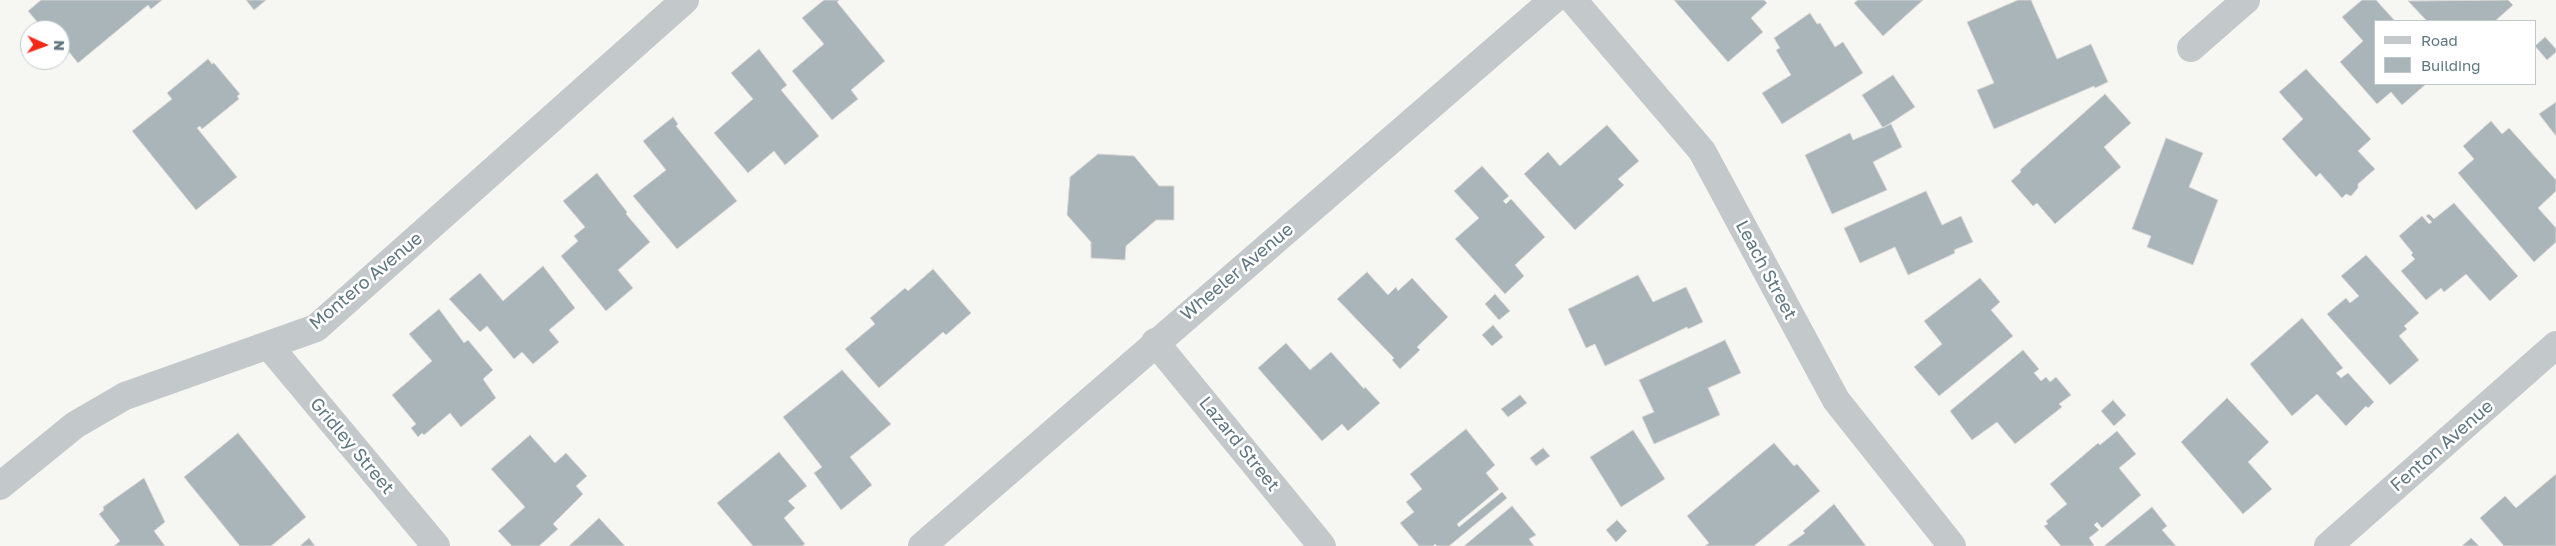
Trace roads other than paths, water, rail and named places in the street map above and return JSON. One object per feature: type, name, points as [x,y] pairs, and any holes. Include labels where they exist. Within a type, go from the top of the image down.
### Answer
[{"type":"street","name":"Montero Avenue","points":[[0,486],[75,425],[125,396],[316,328],[685,0]]},
{"type":"street","name":"Wheeler Avenue","points":[[922,546],[1155,342],[1553,0]]},
{"type":"street","name":"Leach Street","points":[[1573,0],[1702,151],[1836,400],[1952,546]]},
{"type":"street","points":[[2191,48],[2246,0]]},
{"type":"street","name":"Lazard Street","points":[[1155,342],[1322,546]]},
{"type":"street","name":"Gridley Street","points":[[269,346],[436,546]]},
{"type":"street","name":"Fenton Avenue","points":[[2328,546],[2556,346]]}]
